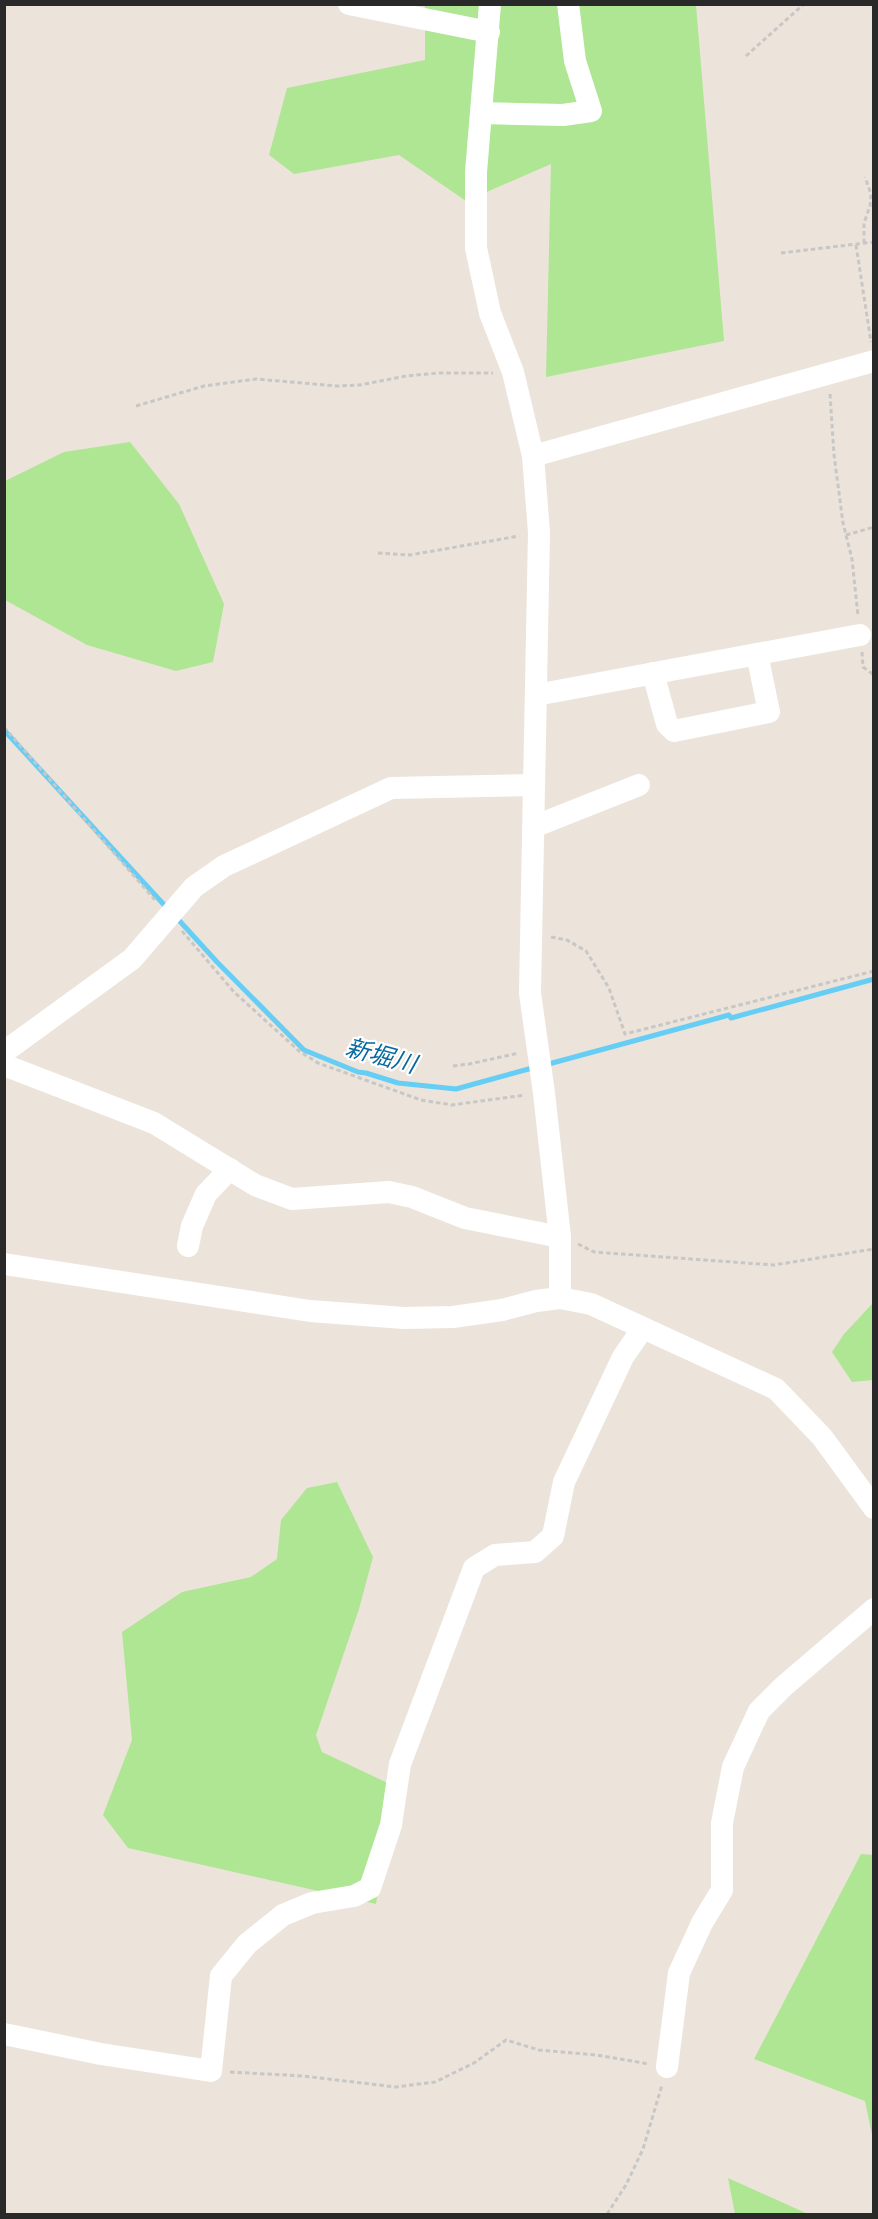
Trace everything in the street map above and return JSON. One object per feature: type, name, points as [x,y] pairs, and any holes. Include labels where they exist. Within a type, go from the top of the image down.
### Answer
[{"type":"street","points":[[350,4],[489,32]]},
{"type":"street","points":[[490,4],[476,172],[476,248],[490,313],[513,372],[532,456],[539,532],[530,993],[560,1237],[560,1298]]},
{"type":"street","points":[[481,114],[563,115],[591,111],[575,61],[568,4]]},
{"type":"street","points":[[532,456],[828,374],[873,354]]},
{"type":"street","points":[[536,695],[860,635]]},
{"type":"street","points":[[653,673],[668,724],[674,731],[769,712],[757,654]]},
{"type":"street","points":[[533,827],[639,784]]},
{"type":"street","points":[[4,1052],[132,959],[194,887],[224,866],[392,788],[534,785]]},
{"type":"street","points":[[4,1065],[154,1123],[255,1185],[292,1198],[389,1192],[412,1197],[465,1218],[560,1237]]},
{"type":"street","points":[[188,1246],[192,1226],[206,1194],[230,1169]]},
{"type":"street","points":[[4,1264],[310,1311],[404,1318],[463,1315],[502,1310],[536,1301],[560,1298],[591,1304],[776,1389],[822,1437],[873,1508]]},
{"type":"street","points":[[4,2034],[101,2054],[211,2071],[221,1976],[247,1944],[283,1915],[312,1903],[354,1896],[370,1888],[391,1825],[400,1764],[474,1568],[495,1555],[535,1552],[553,1536],[564,1482],[623,1357],[643,1328]]},
{"type":"street","points":[[667,2067],[679,1973],[702,1923],[722,1890],[722,1823],[733,1767],[759,1711],[784,1686],[873,1610]]},
{"type":"path","points":[[746,56],[804,4]]},
{"type":"path","points":[[864,243],[864,223],[870,206],[871,194],[865,177]]},
{"type":"path","points":[[781,253],[873,242]]},
{"type":"path","points":[[855,245],[873,354]]},
{"type":"path","points":[[136,406],[204,386],[256,379],[337,386],[360,385],[406,376],[438,373],[513,372]]},
{"type":"path","points":[[828,374],[834,455],[846,536],[852,559],[863,667],[873,675]]},
{"type":"path","points":[[846,536],[873,527]]},
{"type":"path","points":[[378,553],[410,555],[539,532]]},
{"type":"path","points":[[4,727],[234,992],[299,1052],[318,1063],[421,1100],[452,1105],[544,1093]]},
{"type":"path","points":[[531,934],[567,940],[586,951],[609,988],[625,1034],[873,970]]},
{"type":"path","points":[[453,1066],[501,1058],[538,1047]]},
{"type":"path","points":[[560,1237],[594,1252],[774,1265],[873,1249]]},
{"type":"path","points":[[211,2071],[303,2076],[396,2087],[435,2082],[474,2063],[506,2040],[539,2050],[596,2055],[667,2067],[643,2150],[626,2185],[607,2214]]},
{"type":"green space","points":[[425,5],[696,5],[724,341],[546,377],[551,164],[466,201],[399,155],[294,174],[269,155],[287,88],[425,60]]},
{"type":"green space","points":[[130,442],[179,504],[224,604],[213,662],[176,671],[87,645],[5,600],[5,481],[64,452]]},
{"type":"green space","points":[[873,1303],[873,1380],[852,1382],[832,1352],[844,1334]]},
{"type":"green space","points":[[337,1482],[373,1557],[359,1609],[316,1735],[322,1752],[394,1786],[376,1904],[128,1848],[103,1815],[132,1740],[122,1632],[182,1592],[251,1577],[277,1559],[281,1520],[307,1488]]},
{"type":"green space","points":[[861,1854],[874,1855],[873,2140],[865,2101],[754,2059]]},
{"type":"green space","points":[[728,2178],[808,2214],[735,2214]]},
{"type":"waterway","name":"新堀川","points":[[4,730],[167,908]]},
{"type":"waterway","name":"新堀川","points":[[176,917],[304,1050],[358,1072],[398,1083],[456,1089],[536,1067]]},
{"type":"waterway","name":"新堀川","points":[[545,1065],[729,1015],[731,1018],[874,979]]}]
